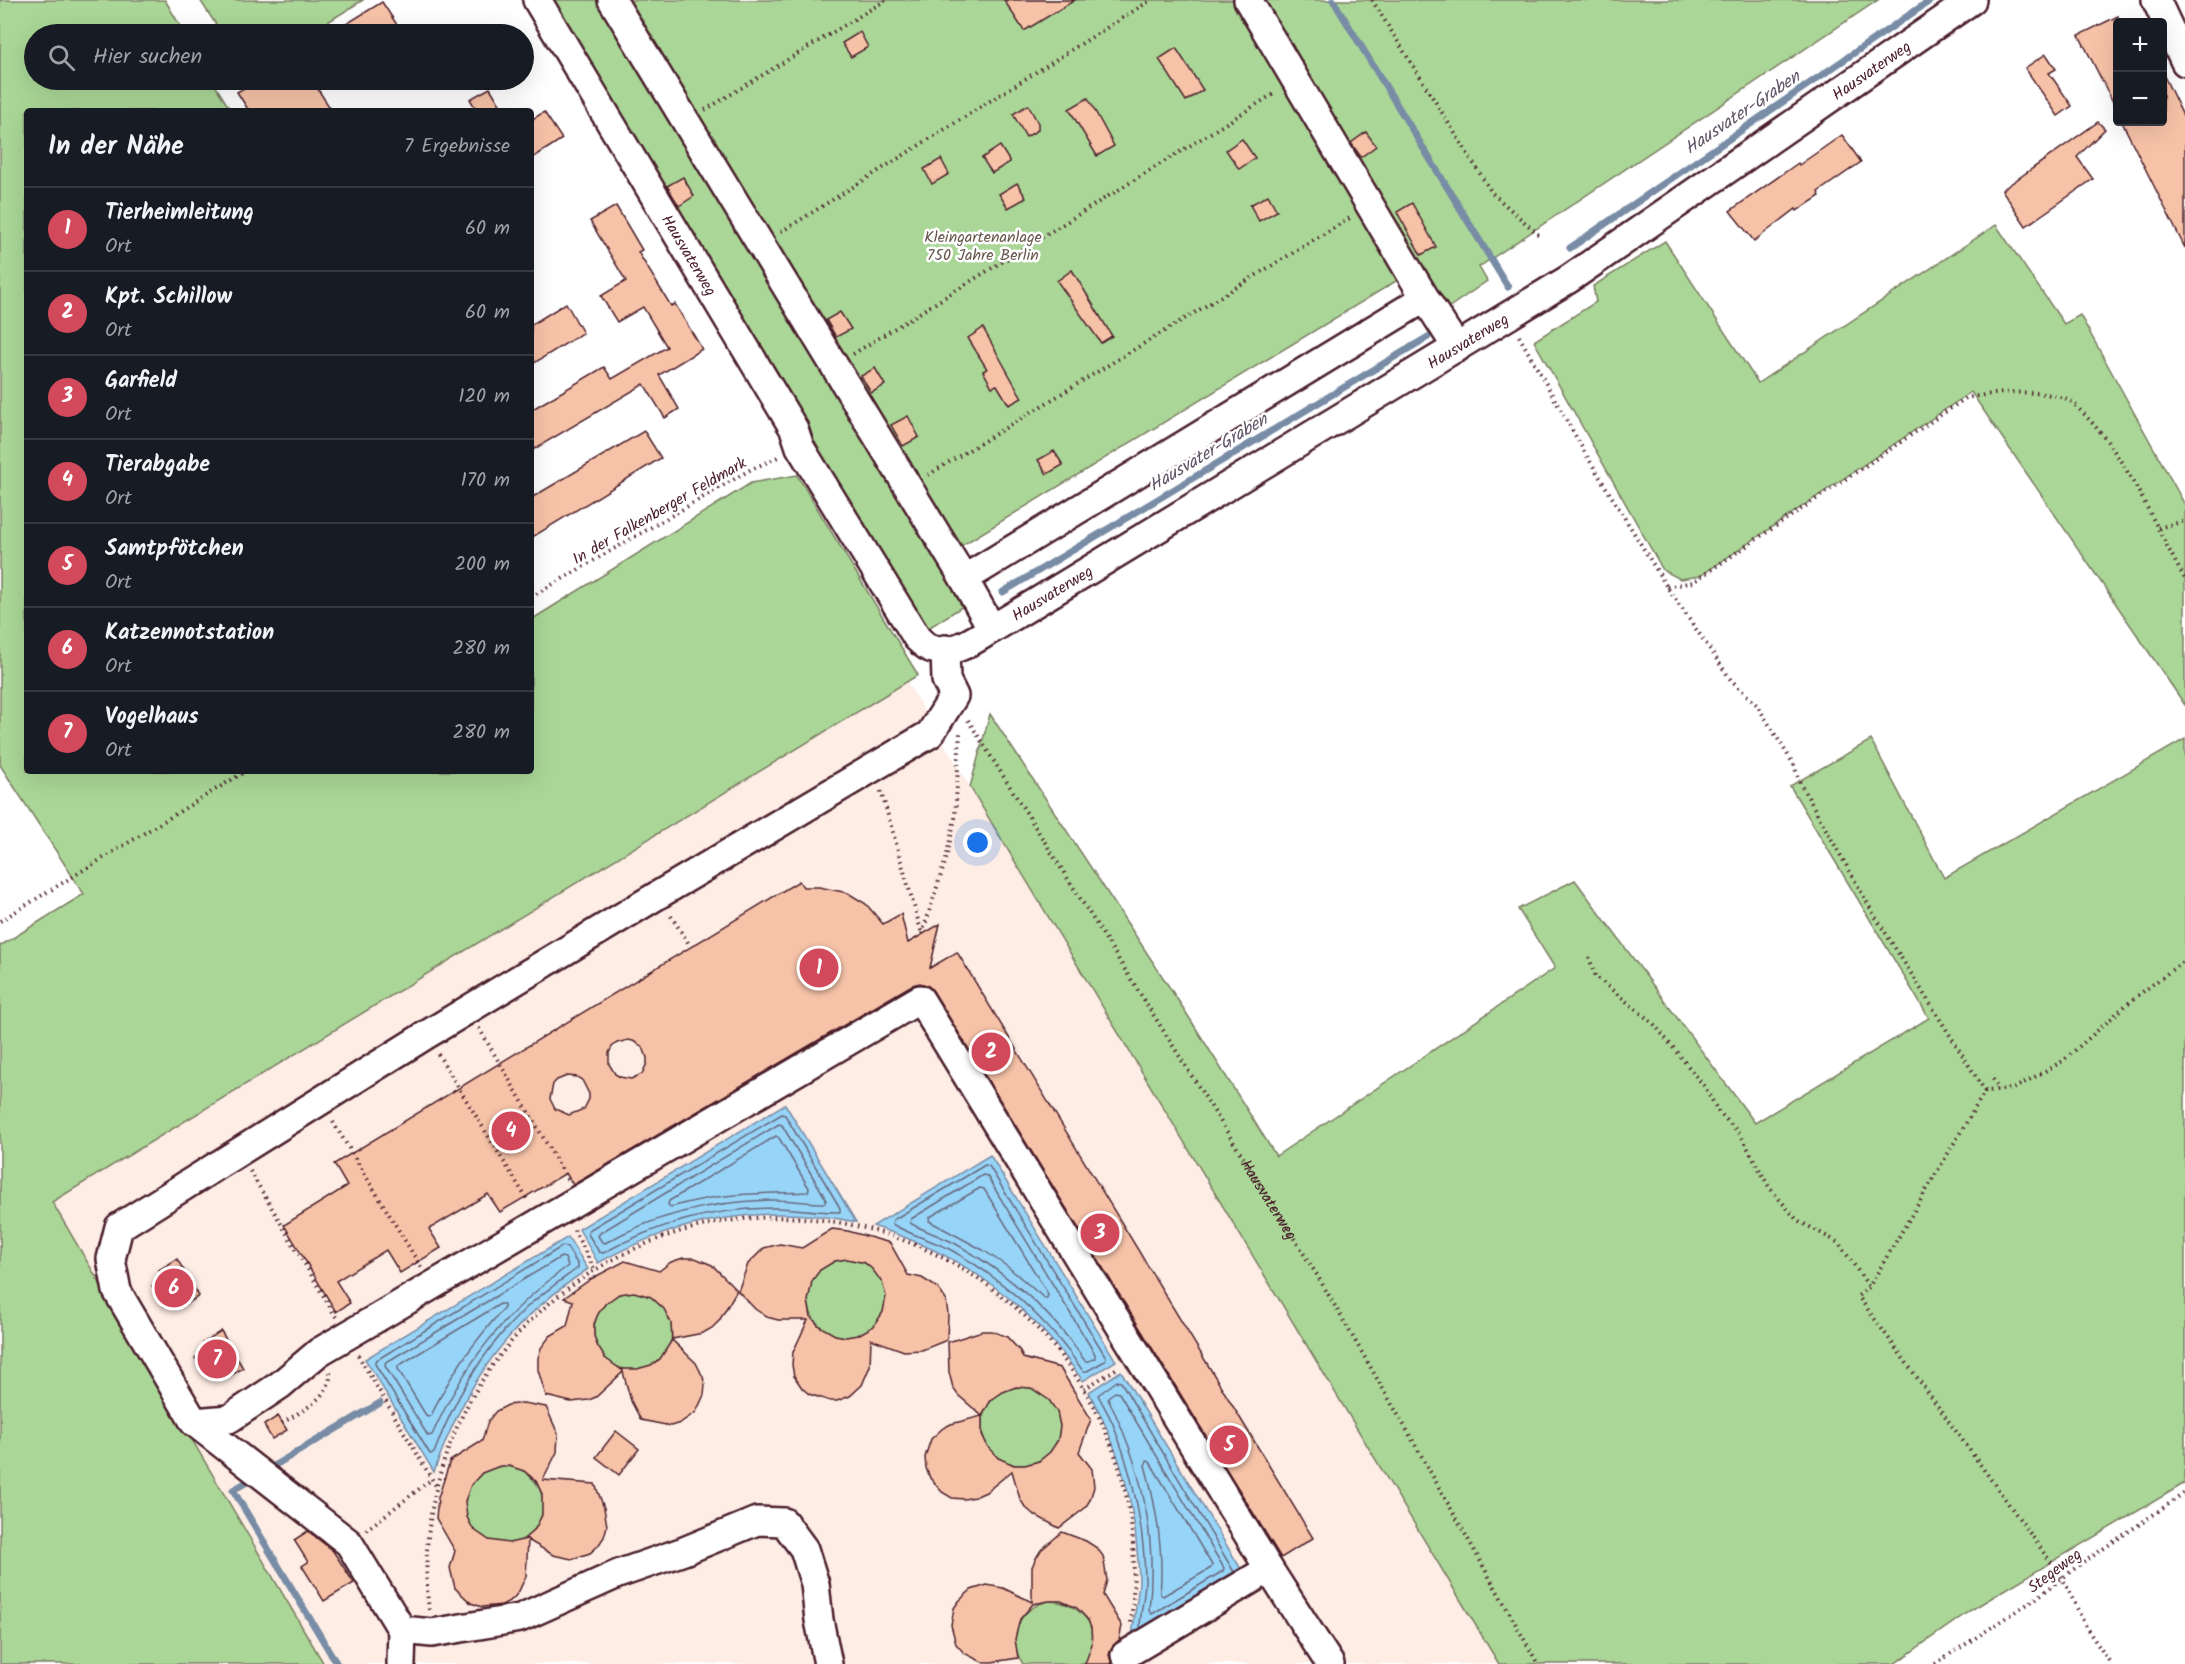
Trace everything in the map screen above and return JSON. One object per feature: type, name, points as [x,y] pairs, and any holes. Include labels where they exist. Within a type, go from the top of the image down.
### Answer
[{"type":"street","name":"Hausvaterweg","points":[[537,0],[794,429],[800,447],[917,638],[932,649],[965,645],[1569,279],[1972,0]]},
{"type":"street","points":[[612,0],[964,579],[992,629]]},
{"type":"street","points":[[1248,0],[1457,348]]},
{"type":"street","points":[[2156,0],[2185,62]]},
{"type":"street","points":[[964,579],[1425,298]]},
{"type":"street","points":[[401,1664],[402,1630],[349,1543],[194,1422],[117,1291],[111,1259],[119,1227],[426,1035],[930,734],[954,696],[946,680],[945,649]]},
{"type":"street","points":[[194,1422],[229,1419],[280,1385],[325,1348],[920,999],[1328,1663]]},
{"type":"street","points":[[402,1630],[432,1634],[520,1618],[618,1574],[684,1551],[757,1521],[784,1522],[804,1549],[815,1584],[819,1620],[828,1664]]},
{"type":"street","points":[[1125,1655],[1269,1569]]},
{"type":"street","points":[[1154,1664],[1159,1633]]},
{"type":"path","points":[[687,121],[886,0]]},
{"type":"path","points":[[760,245],[1150,0]]},
{"type":"path","points":[[1372,0],[1492,193],[1539,235]]},
{"type":"path","points":[[834,366],[1296,80]]},
{"type":"path","points":[[907,488],[1371,206]]},
{"type":"path","points":[[1509,316],[1588,458],[1667,587],[1731,680],[1757,705],[1794,765],[1800,783],[1873,912],[1985,1091]]},
{"type":"path","points":[[1667,587],[1693,582],[1966,398],[1989,394],[2036,393],[2069,400],[2096,426],[2144,500],[2185,579]]},
{"type":"path","name":"In der Falkenberger Feldmark","points":[[534,595],[750,470],[800,447]]},
{"type":"path","points":[[2158,528],[2185,521]]},
{"type":"path","points":[[872,769],[877,779],[922,934],[946,859],[955,818],[960,730],[954,696]]},
{"type":"path","name":"Hausvaterweg","points":[[983,745],[1317,1275],[1538,1664]]},
{"type":"path","points":[[0,921],[241,774]]},
{"type":"path","points":[[658,895],[689,944]]},
{"type":"path","points":[[1589,957],[1595,976],[1653,1024],[1705,1087],[1718,1111],[1740,1134],[1769,1187],[1797,1220],[1839,1243],[1869,1287]]},
{"type":"path","points":[[1985,1091],[2013,1089],[2063,1061],[2132,999],[2185,960]]},
{"type":"path","points":[[468,1010],[561,1210],[594,1269]]},
{"type":"path","points":[[426,1035],[561,1210]]},
{"type":"path","points":[[1993,1078],[1998,1090]]},
{"type":"path","points":[[1985,1091],[1869,1287],[1858,1296],[2062,1579],[2087,1629],[2111,1664]]},
{"type":"path","points":[[320,1101],[433,1285]]},
{"type":"path","points":[[432,1634],[427,1587],[427,1560],[436,1486],[459,1422],[481,1381],[515,1336],[548,1304],[594,1269],[627,1251],[706,1225],[771,1217],[808,1218],[846,1223],[917,1244],[982,1280],[1012,1303],[1039,1329],[1063,1358],[1084,1389],[1111,1444],[1128,1503],[1135,1564],[1131,1625]]},
{"type":"path","points":[[282,1423],[316,1401],[325,1390],[331,1377],[330,1363],[325,1348]]},
{"type":"path","points":[[1084,1389],[1139,1354]]},
{"type":"path","points":[[349,1543],[432,1479]]},
{"type":"path","name":"Stegeweg","points":[[1935,1664],[2185,1493]]},
{"type":"shaded area","points":[[907,682],[1499,1664],[324,1664],[52,1202]]},
{"type":"green space","points":[[0,0],[165,0],[179,24],[24,24],[24,90],[218,90],[229,108],[24,108],[24,774],[534,774],[534,618],[751,483],[797,475],[918,675],[52,1202],[324,1664],[0,1664],[0,946],[84,894],[0,765]]},
{"type":"green space","points":[[200,0],[363,0],[325,24],[216,24]]},
{"type":"green space","name":"Kleingartenanlage 750 Jahre Berlin","points":[[546,0],[1878,0],[1479,267],[1487,281],[1445,310],[1419,267],[941,558],[968,603],[927,629]]},
{"type":"green space","points":[[1996,225],[2064,324],[2080,315],[2185,505],[2185,705],[1971,392],[1700,576],[1680,579],[1663,570],[1534,341],[1596,302],[1593,286],[1665,241],[1758,383]]},
{"type":"green space","points":[[990,714],[1185,1011],[1276,1156],[1555,968],[1518,909],[1575,880],[1755,1123],[1929,1018],[1790,786],[1871,740],[1944,878],[2185,739],[2185,1483],[1971,1610],[1894,1664],[1499,1664],[970,787]]},
{"type":"green space","points":[[847,1259],[862,1262],[874,1271],[883,1283],[886,1298],[883,1313],[874,1325],[862,1334],[847,1337],[832,1334],[820,1325],[811,1313],[808,1298],[811,1283],[820,1271],[832,1262]]},
{"type":"green space","points":[[633,1292],[648,1295],[660,1304],[669,1316],[672,1331],[669,1346],[660,1358],[648,1367],[633,1370],[618,1367],[606,1358],[597,1346],[594,1331],[597,1316],[606,1304],[618,1295]]},
{"type":"green space","points":[[1021,1387],[1036,1390],[1049,1398],[1057,1411],[1060,1426],[1057,1441],[1049,1454],[1036,1462],[1021,1465],[1006,1462],[993,1454],[985,1441],[982,1426],[985,1411],[993,1398],[1006,1390]]},
{"type":"green space","points":[[504,1466],[519,1469],[536,1483],[543,1505],[540,1520],[526,1537],[504,1544],[489,1541],[472,1527],[465,1505],[468,1490],[482,1473]]},
{"type":"green space","points":[[1049,1601],[1072,1607],[1082,1613],[1088,1622],[1093,1642],[1091,1653],[1084,1664],[1023,1664],[1016,1644],[1018,1625],[1029,1610]]},
{"type":"water","points":[[785,1104],[856,1222],[823,1216],[789,1214],[723,1218],[659,1235],[598,1263],[579,1229]]},
{"type":"water","points":[[990,1155],[1116,1361],[1083,1381],[1040,1328],[992,1285],[937,1251],[873,1226]]},
{"type":"water","points":[[568,1237],[588,1269],[535,1311],[512,1333],[493,1357],[460,1410],[434,1472],[365,1359]]},
{"type":"water","points":[[1121,1371],[1244,1574],[1131,1642],[1139,1582],[1132,1508],[1115,1449],[1089,1392]]},
{"type":"building","points":[[1004,0],[1075,0],[1024,31]]},
{"type":"building","points":[[382,2],[396,24],[346,24]]},
{"type":"building","points":[[2113,18],[2113,102],[2079,35]]},
{"type":"building","points":[[860,32],[868,47],[851,57],[842,43]]},
{"type":"building","points":[[1176,48],[1203,90],[1186,101],[1159,59]]},
{"type":"building","points":[[2046,54],[2056,69],[2049,73],[2072,106],[2058,116],[2025,68]]},
{"type":"building","points":[[2167,82],[2185,120],[2185,248],[2124,126],[2167,126]]},
{"type":"building","points":[[240,90],[318,90],[330,108],[247,108],[237,92]]},
{"type":"building","points":[[486,90],[491,90],[502,108],[475,108],[470,99]]},
{"type":"building","points":[[1088,98],[1114,146],[1097,156],[1069,109]]},
{"type":"building","points":[[1028,105],[1038,123],[1038,130],[1026,137],[1013,114]]},
{"type":"building","points":[[544,112],[562,139],[534,157],[534,118]]},
{"type":"building","points":[[2098,122],[2105,129],[2077,157],[2093,179],[2026,226],[2002,190]]},
{"type":"building","points":[[1366,132],[1376,146],[1361,157],[1351,143]]},
{"type":"building","points":[[1842,135],[1861,162],[1818,192],[1820,196],[1797,211],[1796,209],[1754,241],[1730,211]]},
{"type":"building","points":[[1242,139],[1255,158],[1239,169],[1226,150]]},
{"type":"building","points":[[1000,146],[1010,162],[992,173],[982,158]]},
{"type":"building","points":[[941,159],[949,174],[932,184],[924,169]]},
{"type":"building","points":[[683,177],[694,196],[679,206],[667,186]]},
{"type":"building","points":[[1017,183],[1026,198],[1008,208],[999,194]]},
{"type":"building","points":[[1268,195],[1277,211],[1259,221],[1250,205]]},
{"type":"building","points":[[1412,203],[1436,247],[1421,255],[1397,212]]},
{"type":"building","points":[[616,206],[642,250],[638,252],[671,306],[675,304],[702,349],[659,375],[679,409],[665,418],[644,384],[534,449],[534,408],[604,367],[612,379],[667,347],[643,307],[617,322],[601,296],[626,281],[590,221]]},
{"type":"building","points":[[1072,270],[1112,336],[1101,343],[1057,281]]},
{"type":"building","points":[[566,303],[583,333],[534,363],[534,323]]},
{"type":"building","points":[[840,312],[851,329],[836,337],[826,320]]},
{"type":"building","points":[[983,328],[1022,398],[1009,405],[997,385],[992,387],[983,371],[987,369],[968,338]]},
{"type":"building","points":[[875,368],[885,385],[871,393],[861,376]]},
{"type":"building","points":[[908,416],[919,437],[903,446],[891,425]]},
{"type":"building","points":[[644,431],[661,458],[534,536],[534,496]]},
{"type":"building","points":[[1054,451],[1063,465],[1047,474],[1038,460]]},
{"type":"building","points":[[799,881],[803,887],[819,887],[848,893],[866,904],[883,924],[901,914],[908,943],[940,924],[930,968],[957,952],[1313,1538],[1281,1558],[928,986],[920,983],[912,985],[573,1185],[566,1173],[500,1212],[488,1194],[429,1229],[441,1248],[400,1273],[386,1250],[336,1281],[350,1303],[336,1312],[284,1225],[347,1186],[334,1164]],"holes":[[[628,1040],[643,1047],[647,1058],[642,1074],[631,1079],[615,1074],[609,1064],[609,1053],[612,1047]],[[567,1076],[582,1080],[589,1094],[584,1109],[569,1115],[555,1109],[550,1099],[553,1084]]]},
{"type":"building","points":[[832,1229],[848,1231],[890,1243],[908,1275],[922,1278],[938,1288],[946,1300],[947,1340],[922,1350],[904,1351],[871,1339],[870,1366],[862,1385],[850,1396],[830,1401],[809,1394],[794,1376],[792,1365],[793,1352],[808,1320],[778,1320],[767,1317],[755,1309],[738,1291],[748,1264],[764,1248],[780,1244],[802,1248]],"holes":[[[847,1259],[865,1263],[882,1282],[886,1296],[883,1312],[874,1326],[858,1335],[846,1337],[835,1335],[819,1326],[811,1317],[808,1301],[812,1281],[820,1270],[835,1261]]]},
{"type":"building","points":[[683,1258],[695,1258],[712,1265],[737,1290],[719,1321],[712,1328],[703,1333],[672,1339],[671,1323],[664,1309],[651,1297],[634,1292],[619,1294],[605,1304],[594,1324],[594,1336],[605,1358],[623,1371],[622,1369],[637,1369],[651,1365],[660,1359],[672,1340],[696,1363],[703,1377],[704,1395],[696,1412],[671,1426],[641,1420],[631,1401],[623,1372],[596,1397],[589,1400],[571,1402],[546,1396],[538,1370],[538,1358],[541,1348],[550,1336],[567,1326],[573,1301],[564,1298],[591,1279],[625,1261],[659,1271],[671,1262]]},
{"type":"building","points":[[177,1259],[199,1296],[182,1307],[177,1298],[164,1306],[152,1286],[164,1278],[159,1270]]},
{"type":"building","points":[[221,1331],[243,1368],[225,1379],[219,1370],[207,1378],[195,1358],[207,1350],[203,1343]]},
{"type":"building","points":[[982,1331],[992,1331],[1007,1337],[1020,1351],[1023,1358],[1060,1368],[1091,1419],[1079,1452],[1092,1469],[1094,1487],[1085,1508],[1059,1528],[1025,1507],[1020,1499],[1012,1471],[986,1492],[964,1499],[952,1498],[942,1492],[930,1478],[925,1457],[931,1439],[951,1424],[982,1416],[953,1388],[949,1372],[948,1342]],"holes":[[[1016,1387],[1031,1388],[1049,1400],[1057,1412],[1060,1426],[1058,1440],[1050,1452],[1039,1461],[1025,1465],[1014,1465],[998,1458],[988,1447],[982,1434],[982,1416],[991,1400]]]},
{"type":"building","points":[[523,1403],[546,1407],[558,1434],[557,1452],[543,1480],[595,1484],[604,1508],[607,1526],[598,1546],[590,1553],[572,1559],[553,1555],[528,1540],[526,1576],[519,1591],[513,1599],[502,1605],[482,1607],[471,1603],[455,1588],[450,1568],[455,1551],[436,1518],[438,1498],[450,1461],[482,1441],[488,1421],[496,1411],[508,1405]],"holes":[[[500,1466],[509,1466],[524,1471],[536,1481],[542,1494],[542,1515],[535,1529],[525,1538],[527,1539],[509,1543],[489,1540],[473,1529],[467,1517],[465,1501],[471,1485],[482,1473]]]},
{"type":"building","points":[[278,1416],[287,1430],[272,1439],[264,1425]]},
{"type":"building","points":[[616,1431],[639,1449],[619,1475],[596,1457]]},
{"type":"building","points":[[308,1531],[333,1551],[354,1583],[324,1601],[302,1566],[308,1562],[294,1540]]},
{"type":"building","points":[[1062,1532],[1086,1541],[1097,1548],[1103,1556],[1107,1580],[1103,1595],[1122,1626],[1119,1640],[1112,1647],[1109,1655],[1112,1664],[1085,1664],[1092,1644],[1088,1620],[1077,1608],[1061,1601],[1033,1604],[1020,1619],[1015,1639],[1018,1658],[982,1662],[964,1653],[956,1644],[951,1625],[954,1608],[959,1601],[971,1590],[987,1585],[1003,1588],[1032,1602],[1032,1567],[1041,1550]]},
{"type":"waterway","points":[[1333,0],[1508,287]]},
{"type":"waterway","name":"Hausvater-Graben","points":[[1570,248],[1931,0]]},
{"type":"waterway","name":"Hausvater-Graben","points":[[1003,592],[1428,337]]},
{"type":"waterway","points":[[265,1471],[380,1403]]},
{"type":"waterway","points":[[256,1477],[233,1490],[337,1664]]},
{"type":"place","name":"Tierheimleitung","points":[[819,968]]},
{"type":"place","name":"Kpt. Schillow","points":[[991,1052]]},
{"type":"place","name":"Tierabgabe","points":[[511,1131]]},
{"type":"place","name":"Garfield","points":[[1100,1233]]},
{"type":"place","name":"Katzennotstation","points":[[174,1288]]},
{"type":"place","name":"Vogelhaus","points":[[217,1359]]},
{"type":"place","name":"Samtpfötchen","points":[[1229,1445]]}]
